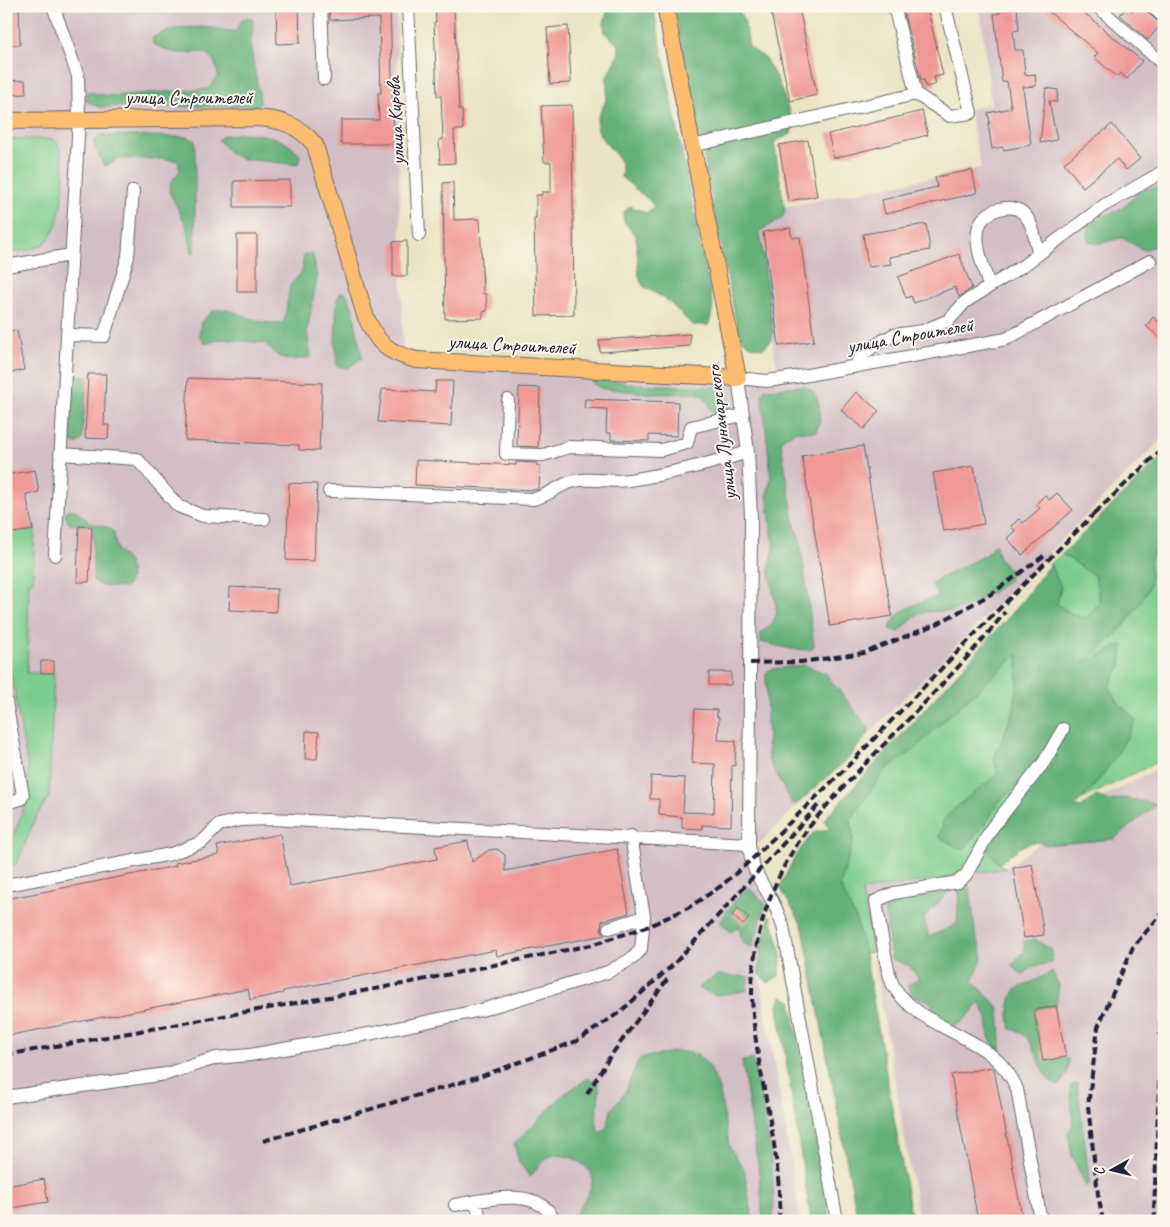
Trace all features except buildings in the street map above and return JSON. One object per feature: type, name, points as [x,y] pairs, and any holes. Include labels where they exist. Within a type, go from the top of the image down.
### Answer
[{"type":"main road","name":"улица Луначарского","points":[[665,6],[738,378]]},
{"type":"main road","name":"улица Строителей","points":[[6,121],[254,118],[287,122],[300,128],[315,145],[320,154],[370,326],[384,347],[400,356],[416,360],[738,378]]},
{"type":"street","points":[[54,6],[78,76],[79,119],[55,555]]},
{"type":"street","points":[[321,6],[324,79]]},
{"type":"street","name":"улица Кирова","points":[[408,6],[419,235]]},
{"type":"street","points":[[894,6],[916,94],[950,116],[971,113],[945,6]]},
{"type":"street","points":[[1097,6],[1164,65]]},
{"type":"street","points":[[1151,6],[1164,17]]},
{"type":"street","points":[[692,146],[916,94]]},
{"type":"street","points":[[854,367],[864,353],[893,335],[940,325],[949,320],[965,302],[1039,254],[1103,206],[1164,171]]},
{"type":"street","points":[[67,335],[104,336],[128,257],[133,191]]},
{"type":"street","points":[[989,287],[977,237],[979,225],[985,216],[992,211],[1007,208],[1019,210],[1025,215],[1032,227],[1039,254]]},
{"type":"street","points":[[6,266],[71,255]]},
{"type":"street","name":"улица Строителей","points":[[738,378],[767,381],[1006,339],[1150,261]]},
{"type":"street","name":"улица Луначарского","points":[[738,378],[748,452],[751,517],[750,860],[753,870],[771,898],[783,926],[837,1221]]},
{"type":"street","points":[[508,400],[506,454],[543,455],[569,448],[661,450],[687,443],[691,427],[742,414]]},
{"type":"street","points":[[329,491],[534,500],[547,496],[568,483],[580,480],[629,480],[715,462],[748,452]]},
{"type":"street","points":[[60,454],[137,459],[178,506],[203,516],[264,519]]},
{"type":"street","points":[[6,702],[23,795],[21,799],[6,803]]},
{"type":"street","points":[[1042,1221],[1017,1089],[1013,1078],[1004,1064],[988,1051],[909,1007],[892,985],[876,901],[894,893],[958,882],[966,875],[991,829],[1044,762],[1063,729]]},
{"type":"street","points":[[6,885],[171,854],[202,842],[219,825],[241,820],[271,819],[631,836],[749,844]]},
{"type":"street","points":[[6,1097],[166,1074],[216,1058],[250,1055],[365,1035],[481,1010],[608,972],[622,966],[641,949],[644,917],[631,836]]},
{"type":"street","points":[[609,928],[644,917]]},
{"type":"street","points":[[455,1205],[511,1197],[527,1199],[548,1210],[554,1221]]},
{"type":"street","points":[[476,1201],[480,1219]]},
{"type":"shaded area","points":[[6,6],[396,6],[403,360],[736,380],[778,374],[752,213],[981,168],[969,109],[991,104],[980,6],[1164,6],[1164,437],[759,844],[736,843],[766,902],[759,974],[801,1221],[6,1221]]},
{"type":"shaded area","points":[[1164,765],[1164,1221],[919,1221],[862,891],[1006,868],[1100,799]]},
{"type":"green space","points":[[609,6],[653,6],[713,307],[709,325],[692,325],[667,300],[643,286],[639,278],[636,236],[624,222],[623,213],[630,206],[646,213],[654,207],[649,200],[621,177],[622,169],[620,162],[599,133],[597,125],[607,96],[607,77],[619,50],[619,45],[605,33],[604,23]]},
{"type":"green space","points":[[674,6],[736,6],[745,23],[749,47],[765,58],[778,81],[793,122],[791,134],[774,142],[785,212],[782,218],[760,231],[773,332],[771,341],[763,348],[748,344],[738,332]]},
{"type":"green space","points":[[251,18],[253,24],[251,51],[260,104],[255,106],[99,107],[88,102],[86,98],[88,92],[110,96],[208,89],[218,76],[212,57],[207,53],[201,52],[180,53],[169,51],[153,44],[152,38],[174,29],[189,27],[236,31],[241,21]]},
{"type":"green space","points":[[241,133],[258,134],[282,141],[301,157],[299,163],[243,159],[231,154],[218,140],[223,136]]},
{"type":"green space","points":[[101,135],[188,137],[195,141],[195,250],[193,255],[186,225],[169,191],[171,182],[180,171],[178,161],[118,159],[104,166],[94,145],[94,141]]},
{"type":"green space","points":[[6,139],[53,139],[59,146],[64,173],[61,206],[53,233],[47,241],[38,247],[6,253]]},
{"type":"green space","points":[[1164,183],[1164,233],[1160,244],[1144,250],[1122,238],[1096,244],[1088,241],[1090,227],[1099,218],[1125,206],[1138,190],[1156,187]]},
{"type":"green space","points":[[304,254],[313,254],[317,279],[307,331],[311,357],[285,359],[276,354],[265,343],[221,339],[205,344],[199,336],[201,322],[216,310],[223,309],[265,322],[284,322],[290,286],[302,272]]},
{"type":"green space","points":[[340,293],[346,293],[353,309],[362,358],[348,368],[337,366],[335,342],[337,299]]},
{"type":"green space","points":[[80,375],[87,378],[82,440],[76,444],[69,441],[72,378]]},
{"type":"green space","points":[[594,378],[634,384],[718,387],[724,394],[730,410],[728,414],[719,417],[712,411],[706,398],[698,393],[655,394],[600,388],[592,383]]},
{"type":"green space","points":[[802,386],[813,392],[817,398],[820,412],[818,427],[815,432],[797,431],[783,438],[781,443],[795,528],[800,539],[814,646],[810,650],[791,649],[761,642],[761,633],[771,625],[777,613],[769,569],[774,549],[767,496],[771,477],[762,394],[765,389]]},
{"type":"green space","points":[[1164,455],[1164,544],[1152,554],[1147,591],[1134,612],[1119,630],[1084,663],[1123,644],[1121,665],[1109,686],[1118,702],[1136,720],[1109,766],[1093,787],[1074,806],[1081,808],[1096,796],[1110,801],[1125,798],[1157,804],[1114,839],[1046,845],[1034,842],[1021,847],[999,864],[987,850],[1005,824],[1024,804],[1057,757],[1056,743],[1030,764],[1017,788],[1001,799],[983,827],[963,850],[939,837],[944,819],[962,802],[998,774],[994,759],[1014,710],[1018,682],[1018,654],[941,723],[914,750],[885,770],[851,819],[853,840],[840,886],[855,917],[865,953],[912,1221],[858,1221],[803,928],[780,887],[794,858],[813,833],[830,829],[824,820],[1016,609],[1050,564],[1061,587],[1057,604],[1072,614],[1086,619],[1100,602],[1095,576],[1062,554]]},
{"type":"green space","points":[[68,509],[77,511],[89,522],[110,528],[114,533],[117,550],[129,562],[131,578],[125,588],[102,586],[93,580],[93,526],[69,524],[65,513]]},
{"type":"green space","points":[[32,524],[35,526],[33,582],[29,582],[27,673],[54,673],[49,797],[35,819],[18,861],[6,871],[6,846],[10,845],[28,796],[28,768],[6,648],[6,534],[32,530]]},
{"type":"green space","points":[[995,543],[999,558],[1010,570],[1010,579],[990,594],[969,606],[953,611],[922,613],[899,632],[890,630],[897,616],[903,611],[939,596],[931,583],[987,554]]},
{"type":"green space","points":[[1164,544],[1164,765],[1161,766],[1157,762],[1083,799],[1112,761],[1136,720],[1118,702],[1109,686],[1121,665],[1123,645],[1082,665],[1124,626],[1148,589],[1149,563],[1156,548]]},
{"type":"green space","points":[[1062,554],[1095,576],[1100,602],[1086,619],[1072,614],[1056,604],[1050,564]]},
{"type":"green space","points":[[1018,653],[1018,682],[1014,710],[994,759],[999,774],[962,802],[983,827],[1001,799],[1017,788],[1030,764],[1056,742],[1057,757],[1024,804],[1005,824],[999,864],[1006,868],[862,891],[873,952],[865,953],[855,917],[840,886],[853,840],[851,819],[885,770]]},
{"type":"green space","points":[[804,665],[825,673],[868,727],[869,733],[848,759],[798,803],[792,804],[768,759],[766,673],[771,669]]},
{"type":"green space","points":[[748,887],[766,904],[752,947],[742,943],[739,926],[731,932],[720,923],[727,911]]},
{"type":"green space","points":[[970,888],[975,932],[983,956],[973,981],[999,1008],[1002,1057],[989,1037],[987,1018],[980,1002],[958,1024],[948,1023],[939,1016],[930,1001],[913,996],[908,985],[919,979],[910,966],[891,959],[884,904],[949,891],[924,918],[929,937],[957,924],[959,890]]},
{"type":"green space","points":[[770,915],[782,954],[779,976],[768,983],[759,974],[761,948]]},
{"type":"green space","points":[[1035,939],[1052,950],[1052,963],[1034,966],[1024,974],[1017,971],[1013,964],[1025,950],[1024,941]]},
{"type":"green space","points":[[1052,972],[1059,985],[1056,1005],[1034,1010],[1043,1060],[1066,1057],[1069,1060],[1067,1074],[1058,1086],[1050,1081],[1045,1074],[1028,1039],[1021,1032],[1011,1029],[1009,1014],[1015,990]]},
{"type":"green space","points":[[717,975],[749,977],[746,991],[716,995],[698,988]]},
{"type":"green space","points":[[782,996],[791,1001],[830,1221],[811,1221],[779,1015],[778,1005]]},
{"type":"green space","points":[[678,1051],[697,1054],[710,1067],[720,1092],[729,1146],[744,1169],[753,1221],[571,1221],[590,1190],[592,1184],[591,1173],[575,1160],[555,1155],[544,1161],[530,1177],[519,1162],[514,1144],[563,1095],[587,1079],[597,1080],[599,1087],[596,1121],[600,1133],[607,1127],[611,1110],[624,1094],[640,1058]]},
{"type":"green space","points":[[753,1059],[771,1160],[774,1201],[773,1221],[763,1221],[759,1172],[742,1061]]},
{"type":"green space","points":[[1077,1083],[1090,1184],[1086,1186],[1072,1156],[1068,1133],[1073,1124],[1070,1086]]},
{"type":"railway","points":[[1095,513],[1164,447]]},
{"type":"railway","points":[[6,1055],[402,984],[591,945],[649,926],[688,908],[721,886],[750,861],[845,769],[992,616],[1099,509]]},
{"type":"railway","points":[[750,663],[801,662],[864,653],[937,624],[991,594],[1045,555]]},
{"type":"railway","points":[[779,1221],[777,1164],[757,1049],[752,992],[755,954],[770,897],[786,862],[803,835],[820,814],[954,671],[1005,612]]},
{"type":"railway","points":[[263,1141],[479,1077],[577,1041],[620,1012],[674,964],[821,802]]},
{"type":"railway","points":[[1103,1221],[1088,1106],[1098,1027],[1133,947],[1164,911]]},
{"type":"railway","points":[[587,1094],[609,1058],[669,977]]},
{"type":"railway","points":[[1156,1221],[1154,1211],[1160,1021],[1164,988]]}]
